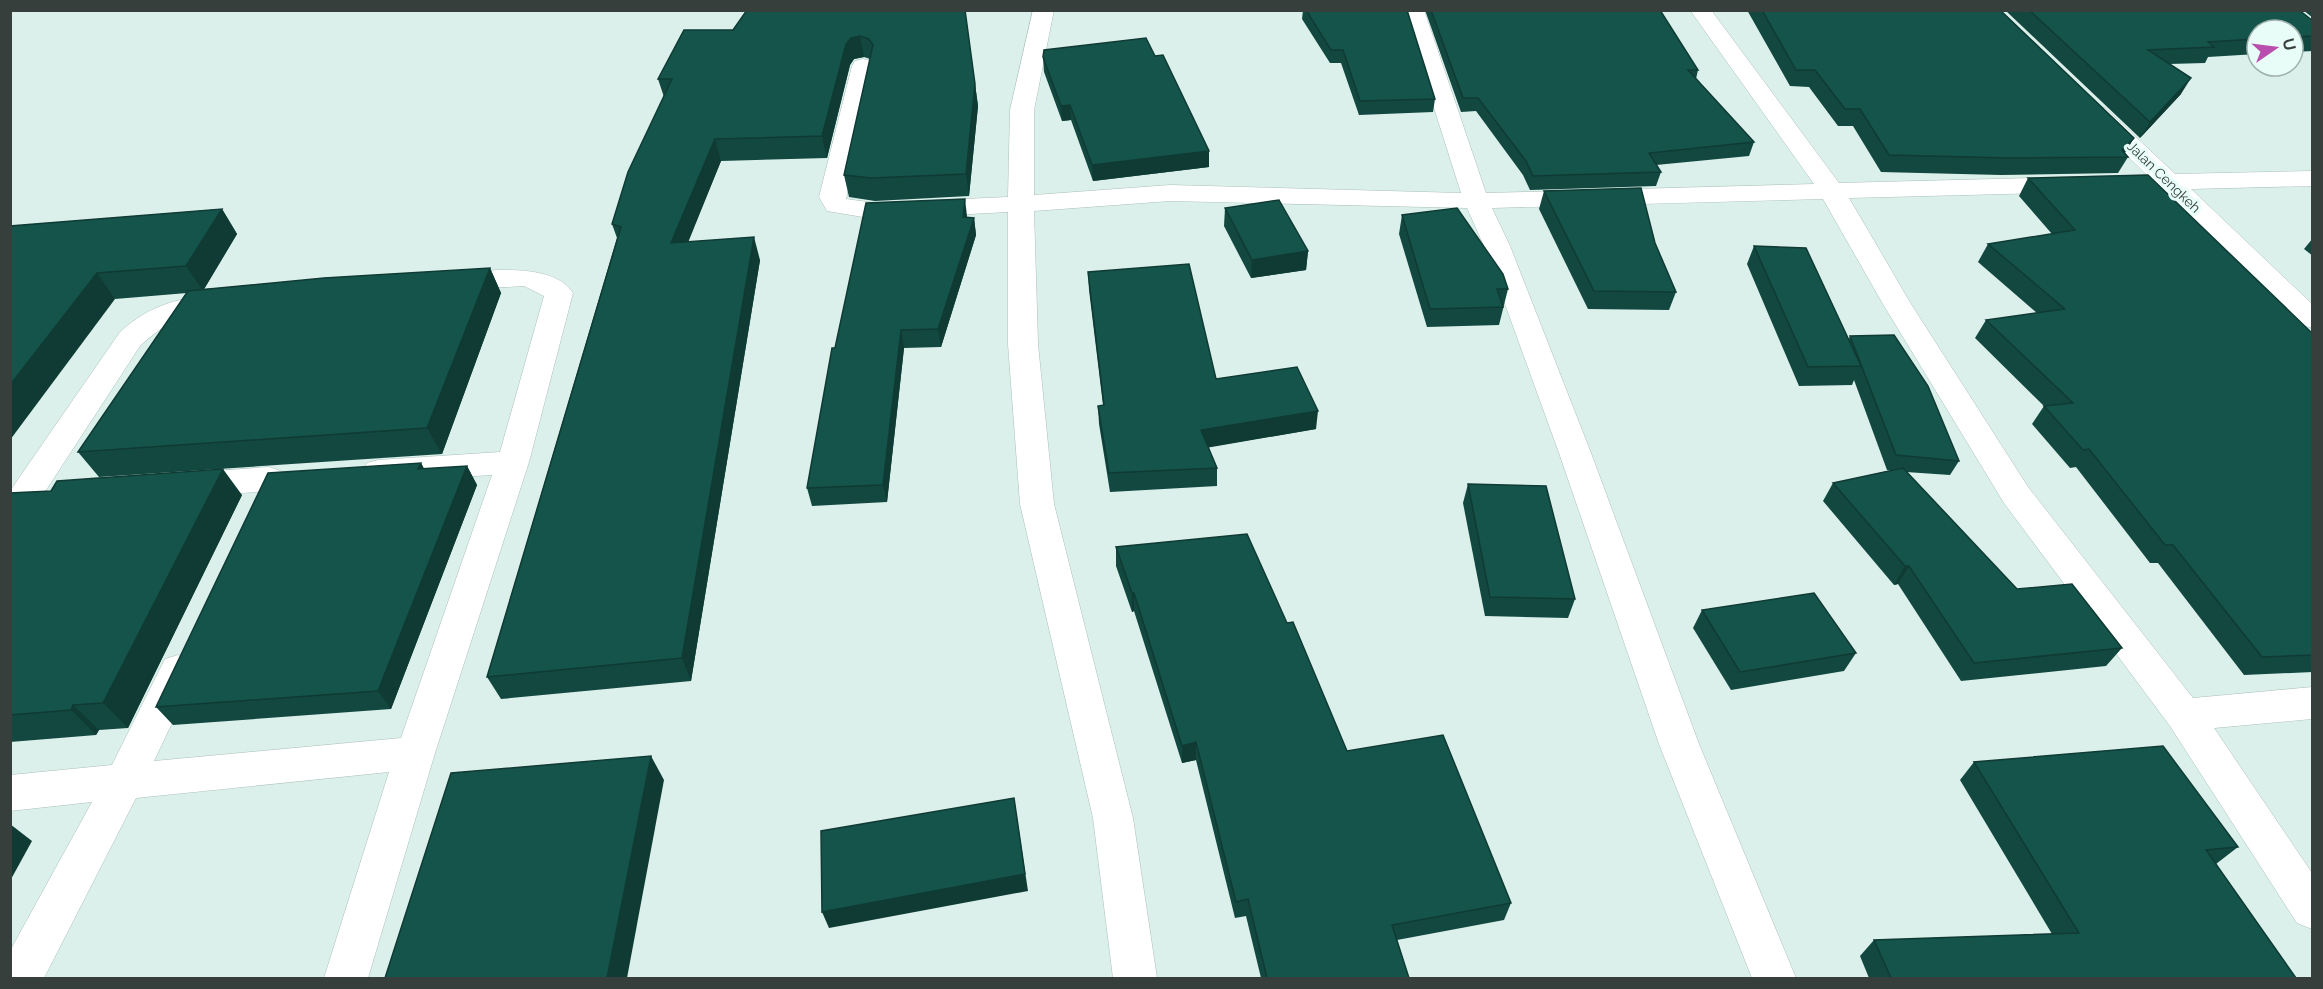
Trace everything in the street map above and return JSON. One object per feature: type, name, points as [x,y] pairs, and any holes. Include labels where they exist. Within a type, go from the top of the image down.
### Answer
[{"type":"street","points":[[1044,10],[1022,110],[1023,344],[1037,504],[1113,818],[1135,978]]},
{"type":"street","points":[[1413,10],[1476,201],[1497,246],[1567,431],[1679,744],[1774,978]]},
{"type":"street","points":[[1700,10],[1831,190],[1897,304],[2016,495],[2184,715],[2313,909]]},
{"type":"street","points":[[863,66],[832,197],[836,206],[875,211],[1021,204],[1170,193],[1476,201],[2313,177]]},
{"type":"street","name":"Jalan Cengkeh","points":[[2083,100],[2313,319]]},
{"type":"street","points":[[346,978],[415,753],[513,462],[560,293],[529,278],[497,278],[428,284]]},
{"type":"street","points":[[18,508],[130,339],[144,325],[172,310],[246,301]]},
{"type":"street","points":[[350,473],[513,462]]},
{"type":"street","points":[[153,488],[304,476]]},
{"type":"street","points":[[254,511],[269,479]]},
{"type":"street","points":[[18,508],[60,494]]},
{"type":"street","points":[[20,978],[125,780],[192,640]]},
{"type":"street","points":[[2184,715],[2313,703]]},
{"type":"street","points":[[10,794],[125,780],[415,753]]},
{"type":"building","points":[[747,10],[965,10],[975,84],[966,174],[871,178],[844,175],[873,45],[869,39],[860,36],[851,38],[846,44],[822,136],[715,139],[671,243],[754,237],[682,658],[487,677],[621,227],[612,224],[628,172],[672,79],[658,79],[684,30],[733,30]]},
{"type":"building","points":[[1306,10],[1407,10],[1435,99],[1360,101],[1343,50],[1331,50]]},
{"type":"building","points":[[1431,10],[1660,10],[1698,70],[1688,70],[1754,142],[1649,153],[1661,172],[1533,176],[1526,161],[1478,98],[1463,98]]},
{"type":"building","points":[[1762,10],[2000,10],[2134,138],[2122,150],[2128,157],[2010,158],[1889,155],[1860,109],[1845,109],[1815,70],[1796,70]]},
{"type":"building","points":[[2029,10],[2299,10],[2313,21],[2313,36],[2305,36],[2305,18],[2245,18],[2245,40],[2208,42],[2214,47],[2148,50],[2191,78],[2150,122]]},
{"type":"building","points":[[1146,38],[1155,56],[1163,55],[1209,151],[1092,165],[1070,105],[1061,106],[1043,57],[1044,50]]},
{"type":"building","points":[[2148,175],[2313,334],[2313,655],[2262,657],[2173,545],[2165,545],[2089,449],[2083,450],[2044,406],[2073,403],[1986,320],[2065,309],[1988,244],[2075,230],[2028,178]]},
{"type":"building","points":[[1641,188],[1655,243],[1676,292],[1594,291],[1544,191]]},
{"type":"building","points":[[965,199],[963,217],[974,218],[938,329],[901,330],[883,485],[807,488],[832,348],[835,348],[866,203]]},
{"type":"building","points":[[1279,200],[1308,251],[1252,260],[1225,208]]},
{"type":"building","points":[[1457,208],[1503,274],[1508,289],[1497,289],[1503,307],[1430,309],[1402,215]]},
{"type":"building","points":[[222,209],[186,266],[97,273],[10,385],[10,226]]},
{"type":"building","points":[[1754,246],[1806,248],[1861,366],[1808,367]]},
{"type":"building","points":[[1189,264],[1216,379],[1297,367],[1318,411],[1201,430],[1217,468],[1109,473],[1098,406],[1104,405],[1088,272]]},
{"type":"building","points":[[490,268],[427,428],[78,452],[188,291],[324,278]]},
{"type":"building","points":[[1894,335],[1928,386],[1959,461],[1896,455],[1850,336]]},
{"type":"building","points":[[421,463],[418,469],[467,466],[378,691],[156,707],[268,473]]},
{"type":"building","points":[[1903,468],[2017,589],[2072,584],[2122,648],[1974,663],[1909,566],[1905,566],[1833,483]]},
{"type":"building","points":[[223,469],[103,703],[73,705],[71,710],[10,715],[10,493],[51,491],[57,481]]},
{"type":"building","points":[[1468,484],[1546,486],[1575,599],[1490,597]]},
{"type":"building","points":[[1247,534],[1287,623],[1293,622],[1347,751],[1443,735],[1511,903],[1392,925],[1409,978],[1267,978],[1248,899],[1236,902],[1196,742],[1182,746],[1134,593],[1132,593],[1116,547]]},
{"type":"building","points":[[1814,593],[1856,653],[1740,672],[1702,610]]},
{"type":"building","points":[[2163,746],[2238,847],[2206,850],[2296,978],[1891,978],[1874,940],[2079,933],[1974,762]]},
{"type":"building","points":[[651,756],[607,978],[385,978],[451,773]]},
{"type":"building","points":[[1014,798],[1025,874],[822,912],[821,831]]}]
